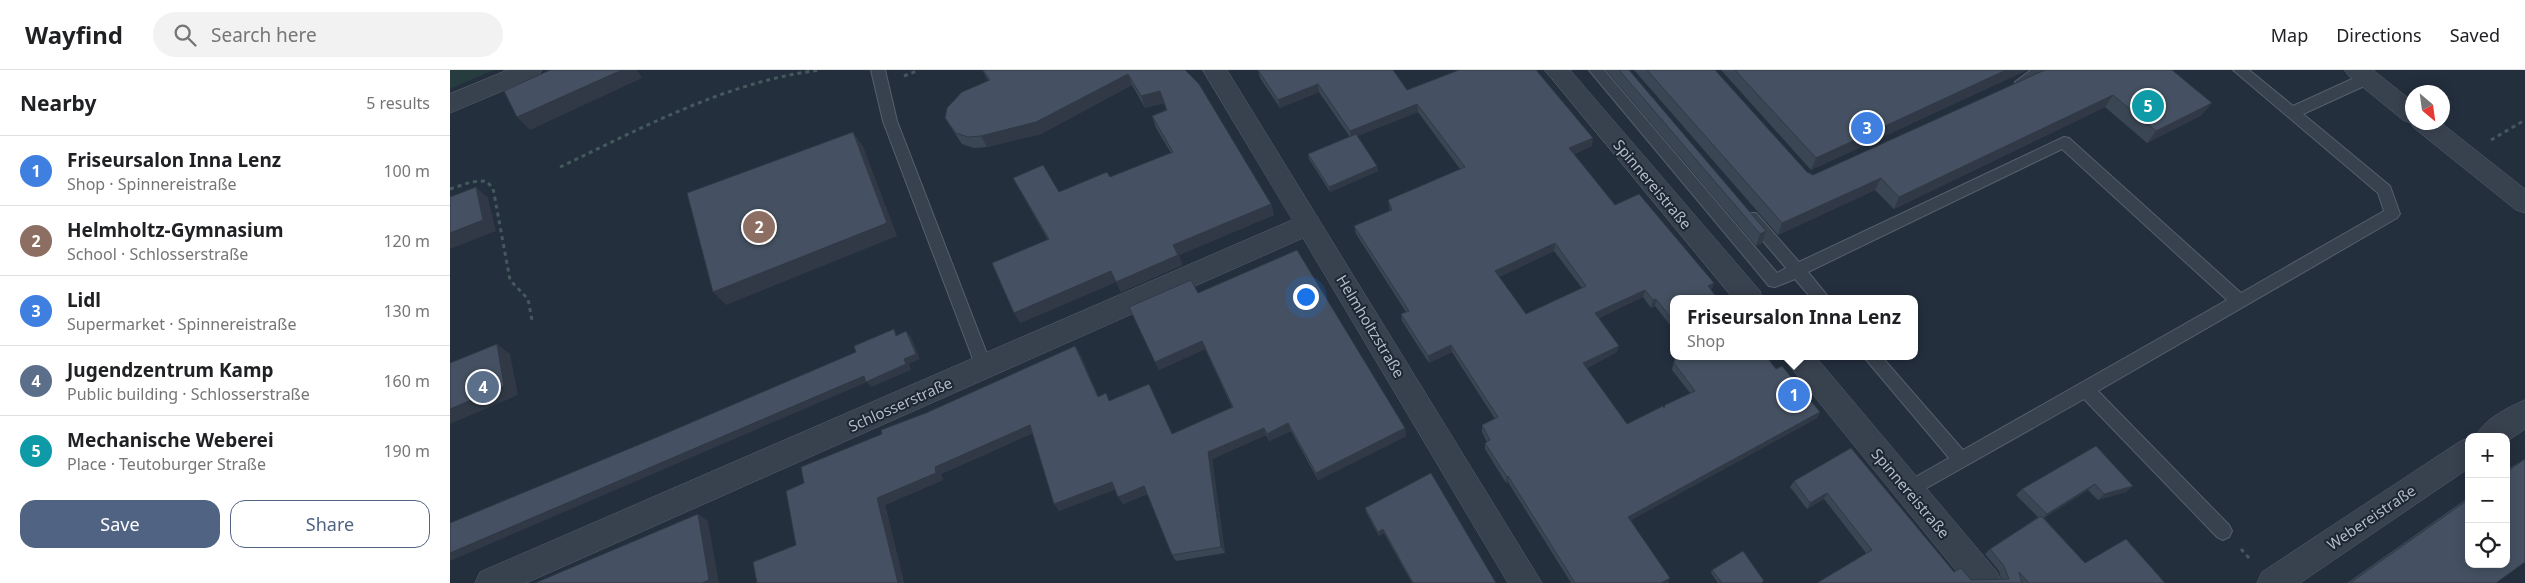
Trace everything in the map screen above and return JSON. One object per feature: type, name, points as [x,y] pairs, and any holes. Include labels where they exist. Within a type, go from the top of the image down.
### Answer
[{"type":"street","points":[[450,104],[530,70]]},
{"type":"street","name":"Helmholtzstraße","points":[[1215,70],[1526,583]]},
{"type":"street","name":"Spinnereistraße","points":[[1557,70],[1747,295]]},
{"type":"street","points":[[2362,74],[2405,108]]},
{"type":"street","points":[[2433,130],[2525,203]]},
{"type":"street","name":"Schlosserstraße","points":[[491,583],[1309,224]]},
{"type":"street","name":"Spinnereistraße","points":[[1801,360],[1986,583]]},
{"type":"street","points":[[2496,433],[2525,413]]},
{"type":"street","name":"Webereistraße","points":[[2273,583],[2465,454]]},
{"type":"lane","points":[[878,70],[890,121],[984,367]]},
{"type":"lane","points":[[1596,70],[1775,281],[2064,142],[2239,301]]},
{"type":"lane","points":[[2009,88],[2041,73],[2038,70]]},
{"type":"lane","points":[[1909,490],[2392,214],[2385,190],[2240,70]]},
{"type":"lane","points":[[2292,113],[2362,74]]},
{"type":"lane","points":[[1744,210],[1819,295]]},
{"type":"lane","points":[[1874,360],[1961,460]]},
{"type":"lane","points":[[2085,389],[2223,531]]},
{"type":"path","points":[[560,167],[711,97],[750,83],[782,75],[820,70]]},
{"type":"path","points":[[2488,142],[2525,120]]},
{"type":"path","points":[[450,189],[471,182],[486,181],[493,188],[510,280],[528,299],[532,320]]},
{"type":"path","points":[[2223,531],[2273,583]]},
{"type":"green space","points":[[450,70],[494,70],[450,89]]},
{"type":"building","points":[[550,70],[622,70],[517,117],[504,91]]},
{"type":"building","points":[[983,70],[1185,70],[1199,84],[1271,204],[1173,245],[1178,255],[1116,282],[1111,271],[1014,313],[992,263],[1049,239],[1013,178],[1043,165],[1059,192],[1107,172],[1110,177],[1173,152],[1152,116],[1167,110],[1160,91],[1141,96],[1128,74],[1036,122],[981,136],[968,137],[956,133],[945,118],[947,108],[962,92],[990,80]]},
{"type":"building","points":[[1258,70],[1393,70],[1407,90],[1459,70],[1536,70],[1593,138],[1569,148],[1615,205],[1639,194],[1714,283],[1708,286],[1715,295],[1670,295],[1670,317],[1656,299],[1653,300],[1645,290],[1595,313],[1619,346],[1583,363],[1627,424],[1663,406],[1664,408],[1665,405],[1695,391],[1674,363],[1674,360],[1769,360],[1776,369],[1782,366],[1820,412],[1628,517],[1670,578],[1661,583],[1575,583],[1508,476],[1485,443],[1490,440],[1482,425],[1498,417],[1451,345],[1428,356],[1401,314],[1409,311],[1354,226],[1392,210],[1388,200],[1465,167],[1417,104],[1350,131],[1318,84],[1278,100]],"holes":[[[1555,243],[1586,286],[1526,314],[1495,271]]]},
{"type":"building","points":[[1619,70],[1629,70],[1766,231],[1760,234]]},
{"type":"building","points":[[1647,70],[1715,70],[1807,172],[1813,175],[2045,70],[2172,70],[2212,103],[2156,131],[2113,95],[1899,197],[1881,178],[1782,223]]},
{"type":"building","points":[[1735,70],[2006,70],[1816,158]]},
{"type":"building","points":[[853,132],[887,223],[713,292],[687,193]]},
{"type":"building","points":[[1356,134],[1377,166],[1329,187],[1308,154]]},
{"type":"building","points":[[476,187],[483,220],[450,233],[450,197]]},
{"type":"building","points":[[1297,250],[1405,428],[1316,473],[1288,423],[1267,434],[1264,428],[1208,452],[1221,547],[1172,555],[1144,486],[1118,497],[1112,482],[1054,504],[1030,425],[935,467],[936,473],[877,498],[898,583],[757,583],[753,562],[796,545],[786,491],[804,483],[801,467],[882,434],[881,430],[926,413],[1075,346],[1098,397],[1106,393],[1109,401],[1149,384],[1172,434],[1233,407],[1202,341],[1155,362],[1129,307],[1191,280],[1198,293]]},
{"type":"building","points":[[894,329],[896,336],[906,331],[916,354],[904,359],[906,364],[866,382],[864,376],[450,553],[450,523],[856,352],[854,346]]},
{"type":"building","points":[[497,344],[504,386],[450,409],[450,363]]},
{"type":"building","points":[[2096,446],[2133,486],[2104,494],[2095,484],[2047,514],[2022,489]]},
{"type":"building","points":[[1851,448],[1954,572],[1961,568],[1971,580],[2009,579],[2004,566],[1990,549],[2041,516],[2085,563],[2126,539],[2165,583],[2029,583],[2019,572],[2022,583],[1817,583],[1872,550],[1827,493],[1810,503],[1794,481]]},
{"type":"building","points":[[2525,459],[2525,562],[2496,583],[2350,583],[2465,502],[2465,568],[2510,568],[2510,469]]},
{"type":"building","points":[[1431,473],[1496,583],[1413,583],[1383,529],[1378,532],[1365,508]]},
{"type":"building","points":[[698,514],[709,580],[702,583],[535,583]]},
{"type":"building","points":[[1743,551],[1764,581],[1761,583],[1722,583],[1712,570]]},
{"type":"place","name":"Mechanische Weberei","points":[[2148,106]]},
{"type":"place","name":"Lidl","points":[[1867,128]]},
{"type":"place","name":"Helmholtz-Gymnasium","points":[[759,227]]},
{"type":"place","name":"Jugendzentrum Kamp","points":[[483,387]]},
{"type":"place","name":"Friseursalon Inna Lenz","points":[[1794,395]]}]
